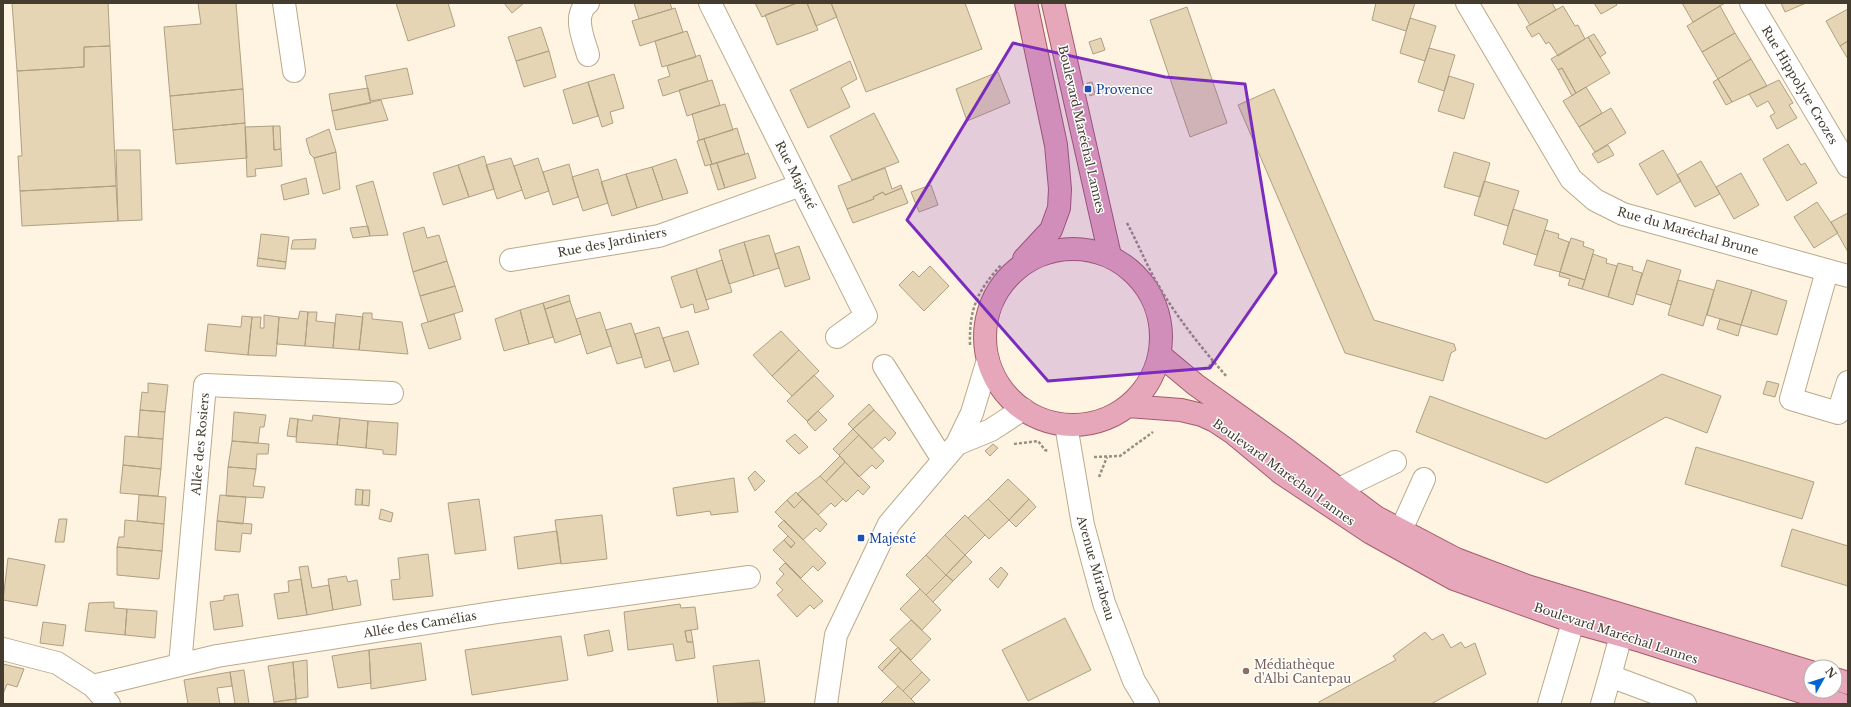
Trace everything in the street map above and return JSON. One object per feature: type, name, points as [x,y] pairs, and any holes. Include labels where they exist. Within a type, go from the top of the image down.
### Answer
[{"type":"main road","points":[[1014,270],[1035,256],[1059,249],[1085,248],[1110,256],[1134,273],[1152,297],[1161,325],[1160,355],[1153,374],[1143,392],[1128,406],[1102,420],[1088,424],[1066,425],[1051,422],[1023,409],[1007,395],[995,378],[988,360],[984,335],[988,311],[998,289],[1014,270],[1051,230],[1059,208],[1060,189],[1056,145],[1026,3]]},
{"type":"main road","name":"Boulevard Maréchal Lannes","points":[[1053,3],[1110,256]]},
{"type":"main road","name":"Boulevard Maréchal Lannes","points":[[1160,355],[1196,385],[1376,516],[1456,559],[1528,586],[1803,670]]},
{"type":"main road","name":"Boulevard Maréchal Lannes","points":[[1128,406],[1181,410],[1202,415],[1215,421],[1233,433],[1281,472],[1371,533],[1454,579],[1573,622],[1621,635],[1840,704]]},
{"type":"street","points":[[284,3],[294,71]]},
{"type":"street","points":[[588,3],[584,6],[579,22],[588,55]]},
{"type":"street","name":"Rue Majesté","points":[[710,3],[866,316],[837,337]]},
{"type":"street","name":"Rue du Maréchal Brune","points":[[1467,3],[1570,179],[1595,200],[1623,214],[1838,273]]},
{"type":"street","name":"Rue Hippolyte Crozes","points":[[1751,3],[1848,166]]},
{"type":"street","name":"Rue des Jardiniers","points":[[511,260],[659,236],[801,185]]},
{"type":"street","points":[[1838,273],[1791,399],[1838,413],[1848,382]]},
{"type":"street","points":[[826,704],[836,635],[889,524],[950,452],[972,413],[988,360]]},
{"type":"street","points":[[884,366],[950,452]]},
{"type":"street","name":"Allée des Rosiers","points":[[180,665],[205,385],[392,393]]},
{"type":"street","points":[[950,452],[991,430],[1023,409]]},
{"type":"street","name":"Avenue Mirabeau","points":[[1066,425],[1083,525],[1104,603],[1134,681],[1148,704]]},
{"type":"street","points":[[1339,489],[1395,462]]},
{"type":"street","points":[[1401,530],[1424,479]]},
{"type":"street","name":"Allée des Camélias","points":[[93,686],[217,656],[475,615],[749,577]]},
{"type":"street","points":[[1548,704],[1573,622]]},
{"type":"street","points":[[1602,704],[1621,635]]},
{"type":"street","points":[[3,649],[57,663],[93,686],[110,704]]},
{"type":"street","points":[[1610,676],[1685,704]]},
{"type":"path","points":[[1124,216],[1150,271],[1169,302],[1187,328],[1227,378]]},
{"type":"highlighted area","points":[[1013,43],[1165,77],[1245,84],[1276,273],[1210,368],[1048,381],[997,325],[907,220]]},
{"type":"building","points":[[12,3],[108,3],[110,46],[84,47],[84,67],[17,71]]},
{"type":"building","points":[[198,3],[236,3],[243,89],[170,96],[164,27],[201,24]]},
{"type":"building","points":[[396,3],[448,3],[455,26],[408,41]]},
{"type":"building","points":[[504,3],[524,3],[512,13]]},
{"type":"building","points":[[634,3],[670,3],[672,9],[639,19]]},
{"type":"building","points":[[755,3],[797,3],[762,17]]},
{"type":"building","points":[[797,3],[807,3],[818,30],[777,45],[765,15]]},
{"type":"building","points":[[807,3],[831,3],[837,17],[816,26]]},
{"type":"building","points":[[831,3],[965,3],[982,49],[866,92]]},
{"type":"building","points":[[1376,3],[1415,3],[1406,31],[1372,20]]},
{"type":"building","points":[[1517,3],[1552,3],[1556,10],[1530,25]]},
{"type":"building","points":[[1594,3],[1616,3],[1617,5],[1601,14]]},
{"type":"building","points":[[1682,3],[1725,3],[1693,22]]},
{"type":"building","points":[[1781,3],[1806,3],[1785,12]]},
{"type":"building","points":[[1563,6],[1575,26],[1578,25],[1585,39],[1558,56],[1549,42],[1546,44],[1539,33],[1532,37],[1526,27]]},
{"type":"building","points":[[1720,6],[1735,33],[1702,52],[1687,26]]},
{"type":"building","points":[[1187,7],[1227,123],[1190,137],[1150,20]]},
{"type":"building","points":[[675,8],[683,32],[640,46],[632,21]]},
{"type":"building","points":[[1848,9],[1848,41],[1840,46],[1826,21]]},
{"type":"building","points":[[1410,18],[1436,26],[1425,61],[1400,53]]},
{"type":"building","points":[[541,27],[549,51],[516,61],[508,37]]},
{"type":"building","points":[[687,31],[696,57],[662,67],[655,41]]},
{"type":"building","points":[[1735,33],[1751,59],[1718,79],[1702,52]]},
{"type":"building","points":[[1594,34],[1606,53],[1600,57],[1588,37]]},
{"type":"building","points":[[1588,37],[1610,73],[1576,93],[1562,68],[1558,70],[1551,59]]},
{"type":"building","points":[[1101,38],[1105,50],[1093,54],[1089,42]]},
{"type":"building","points":[[1848,41],[1848,59],[1840,46]]},
{"type":"building","points":[[110,46],[116,186],[20,191],[18,156],[22,156],[17,71],[84,67],[84,47]]},
{"type":"building","points":[[1429,48],[1455,55],[1444,91],[1418,82]]},
{"type":"building","points":[[549,51],[556,77],[524,87],[516,61]]},
{"type":"building","points":[[700,55],[708,81],[663,96],[658,80],[670,76],[667,66]]},
{"type":"building","points":[[1751,59],[1767,86],[1732,102],[1718,79]]},
{"type":"building","points":[[850,61],[857,79],[841,88],[850,107],[808,128],[790,90]]},
{"type":"building","points":[[407,68],[413,94],[370,101],[365,76]]},
{"type":"building","points":[[1562,68],[1576,93],[1572,96],[1558,70]]},
{"type":"building","points":[[998,72],[1010,103],[967,121],[956,89]]},
{"type":"building","points":[[614,74],[624,108],[610,112],[613,123],[602,127],[588,82]]},
{"type":"building","points":[[1449,76],[1474,84],[1464,119],[1438,111]]},
{"type":"building","points":[[1718,79],[1732,102],[1726,105],[1713,82]]},
{"type":"building","points":[[712,80],[720,105],[687,116],[679,90]]},
{"type":"building","points":[[1779,80],[1793,103],[1789,105],[1797,118],[1777,129],[1770,116],[1775,113],[1768,101],[1757,107],[1749,94]]},
{"type":"building","points":[[588,82],[598,116],[573,124],[563,90]]},
{"type":"building","points":[[1092,82],[1095,94],[1090,96],[1087,83]]},
{"type":"building","points":[[1586,87],[1602,113],[1579,127],[1563,101]]},
{"type":"building","points":[[368,88],[371,103],[332,111],[329,94]]},
{"type":"building","points":[[243,89],[245,123],[173,130],[170,96]]},
{"type":"building","points":[[1274,89],[1374,320],[1454,344],[1456,350],[1451,353],[1443,381],[1345,353],[1238,105]]},
{"type":"building","points":[[381,100],[388,120],[336,130],[332,111]]},
{"type":"building","points":[[725,104],[733,130],[699,140],[692,114]]},
{"type":"building","points":[[1611,108],[1626,133],[1595,152],[1579,127]]},
{"type":"building","points":[[874,113],[899,162],[852,180],[830,136]]},
{"type":"building","points":[[245,123],[247,158],[176,164],[173,130]]},
{"type":"building","points":[[273,126],[280,126],[281,149],[274,150]]},
{"type":"building","points":[[273,126],[274,150],[281,149],[282,166],[255,169],[256,176],[247,177],[245,127]]},
{"type":"building","points":[[737,128],[745,154],[712,164],[704,139]]},
{"type":"building","points":[[329,129],[336,152],[314,158],[310,154],[306,139]]},
{"type":"building","points":[[704,139],[712,164],[705,166],[697,141]]},
{"type":"building","points":[[1788,144],[1801,165],[1805,163],[1817,183],[1787,201],[1763,159]]},
{"type":"building","points":[[1608,145],[1614,155],[1598,163],[1592,154]]},
{"type":"building","points":[[116,150],[140,150],[142,220],[118,221]]},
{"type":"building","points":[[1663,150],[1681,181],[1657,195],[1639,164]]},
{"type":"building","points":[[336,152],[340,189],[323,194],[314,158]]},
{"type":"building","points":[[1454,152],[1490,163],[1480,197],[1444,187]]},
{"type":"building","points":[[748,153],[756,178],[725,188],[717,163]]},
{"type":"building","points":[[484,156],[494,189],[469,197],[458,165]]},
{"type":"building","points":[[511,158],[522,190],[497,199],[486,165]]},
{"type":"building","points":[[538,158],[549,191],[525,199],[514,166]]},
{"type":"building","points":[[676,159],[688,193],[663,200],[652,167]]},
{"type":"building","points":[[1701,161],[1720,194],[1695,207],[1677,175]]},
{"type":"building","points":[[717,163],[725,188],[718,190],[710,165]]},
{"type":"building","points":[[569,164],[578,197],[553,205],[543,172]]},
{"type":"building","points":[[458,165],[469,197],[443,205],[433,173]]},
{"type":"building","points":[[652,167],[663,200],[637,208],[626,174]]},
{"type":"building","points":[[885,168],[892,189],[901,185],[902,188],[885,195],[883,192],[873,197],[874,199],[847,209],[838,186]]},
{"type":"building","points":[[598,169],[608,203],[583,211],[572,177]]},
{"type":"building","points":[[1741,173],[1759,205],[1734,219],[1716,187]]},
{"type":"building","points":[[626,174],[637,208],[612,216],[601,182]]},
{"type":"building","points":[[306,178],[309,194],[284,200],[281,185]]},
{"type":"building","points":[[373,181],[388,235],[370,236],[356,186]]},
{"type":"building","points":[[1484,181],[1519,191],[1508,226],[1474,215]]},
{"type":"building","points":[[931,185],[938,205],[919,212],[911,192]]},
{"type":"building","points":[[116,186],[118,221],[22,226],[20,191]]},
{"type":"building","points":[[902,188],[908,203],[853,223],[847,209],[874,199],[873,197],[883,192],[885,195]]},
{"type":"building","points":[[1817,202],[1838,233],[1814,248],[1794,217]]},
{"type":"building","points":[[1513,209],[1548,220],[1537,255],[1503,244]]},
{"type":"building","points":[[1848,213],[1848,252],[1831,222]]},
{"type":"building","points":[[368,226],[370,236],[353,238],[350,228]]},
{"type":"building","points":[[424,227],[427,238],[439,235],[447,261],[413,272],[403,233]]},
{"type":"building","points":[[1545,230],[1559,234],[1558,238],[1569,242],[1560,272],[1534,265]]},
{"type":"building","points":[[261,234],[289,237],[286,262],[258,258]]},
{"type":"building","points":[[769,235],[779,268],[754,276],[744,242]]},
{"type":"building","points":[[1571,238],[1584,242],[1583,246],[1594,250],[1585,280],[1560,272]]},
{"type":"building","points":[[316,239],[315,249],[291,249],[293,240]]},
{"type":"building","points":[[744,242],[754,276],[729,284],[719,250]]},
{"type":"building","points":[[799,246],[810,279],[785,287],[775,254]]},
{"type":"building","points":[[1593,254],[1607,259],[1606,263],[1617,266],[1608,297],[1582,289]]},
{"type":"building","points":[[258,258],[286,262],[285,269],[257,266]]},
{"type":"building","points":[[722,260],[732,292],[706,300],[696,269]]},
{"type":"building","points":[[1647,260],[1681,270],[1671,305],[1636,294]]},
{"type":"building","points":[[447,261],[455,286],[420,296],[413,272]]},
{"type":"building","points":[[1618,263],[1633,267],[1632,270],[1642,273],[1633,305],[1608,297]]},
{"type":"building","points":[[930,266],[949,286],[924,311],[899,285],[913,271],[919,277]]},
{"type":"building","points":[[696,269],[709,309],[695,313],[693,304],[681,308],[671,277]]},
{"type":"building","points":[[1560,272],[1585,280],[1582,289],[1568,285],[1570,279],[1559,276]]},
{"type":"building","points":[[1678,280],[1714,290],[1703,326],[1668,315]]},
{"type":"building","points":[[1717,280],[1752,290],[1741,325],[1707,315]]},
{"type":"building","points":[[455,286],[463,311],[428,322],[420,296]]},
{"type":"building","points":[[1752,290],[1787,301],[1777,335],[1741,325]]},
{"type":"building","points":[[569,295],[570,301],[545,309],[543,303]]},
{"type":"building","points":[[570,301],[581,334],[555,343],[545,309]]},
{"type":"building","points":[[543,303],[553,337],[529,344],[520,310]]},
{"type":"building","points":[[520,310],[529,344],[504,351],[495,319]]},
{"type":"building","points":[[300,311],[308,312],[305,346],[277,344],[279,317],[298,319]]},
{"type":"building","points":[[308,312],[317,312],[316,321],[335,323],[333,348],[305,346]]},
{"type":"building","points":[[600,312],[611,346],[587,354],[576,319]]},
{"type":"building","points":[[363,313],[372,313],[372,319],[402,322],[408,354],[359,350]]},
{"type":"building","points":[[336,314],[363,317],[359,350],[333,348]]},
{"type":"building","points":[[454,314],[461,339],[429,349],[421,324]]},
{"type":"building","points":[[264,315],[279,317],[276,356],[248,355],[252,317],[261,317],[260,328],[264,328]]},
{"type":"building","points":[[242,316],[252,317],[248,355],[205,351],[208,324],[241,327]]},
{"type":"building","points":[[1720,319],[1741,325],[1738,336],[1717,329]]},
{"type":"building","points":[[631,323],[642,357],[617,364],[606,330]]},
{"type":"building","points":[[659,327],[670,360],[645,368],[635,334]]},
{"type":"building","points":[[688,331],[699,364],[674,372],[663,338]]},
{"type":"building","points":[[781,331],[799,350],[772,376],[753,355]]},
{"type":"building","points":[[799,350],[819,371],[792,396],[772,376]]},
{"type":"building","points":[[1662,374],[1721,396],[1707,433],[1666,417],[1547,483],[1416,432],[1430,396],[1546,439]]},
{"type":"building","points":[[814,375],[834,396],[807,421],[787,401]]},
{"type":"building","points":[[1767,381],[1779,384],[1775,397],[1763,394]]},
{"type":"building","points":[[148,383],[168,385],[165,412],[140,410],[142,392],[148,393]]},
{"type":"building","points":[[869,404],[874,410],[853,429],[848,424]]},
{"type":"building","points":[[140,410],[165,412],[163,439],[138,437]]},
{"type":"building","points":[[874,410],[896,433],[889,441],[885,437],[872,449],[853,429]]},
{"type":"building","points":[[818,411],[827,420],[815,431],[807,422]]},
{"type":"building","points":[[234,412],[266,415],[264,427],[260,427],[258,443],[232,441]]},
{"type":"building","points":[[313,415],[340,418],[337,445],[296,442],[298,419],[312,421]]},
{"type":"building","points":[[290,418],[298,419],[296,437],[287,436]]},
{"type":"building","points":[[340,418],[368,421],[366,448],[337,445]]},
{"type":"building","points":[[368,421],[398,423],[396,455],[383,454],[383,450],[366,448]]},
{"type":"building","points":[[853,429],[859,435],[839,455],[833,449]]},
{"type":"building","points":[[795,434],[808,447],[799,454],[786,441]]},
{"type":"building","points":[[859,435],[884,461],[876,469],[872,465],[859,477],[839,455]]},
{"type":"building","points":[[125,436],[163,439],[161,469],[123,465]]},
{"type":"building","points":[[232,441],[269,444],[268,454],[257,454],[256,469],[228,467]]},
{"type":"building","points":[[993,444],[998,448],[990,456],[985,451]]},
{"type":"building","points":[[1696,447],[1814,482],[1802,519],[1685,484]]},
{"type":"building","points":[[840,456],[845,462],[826,482],[820,476]]},
{"type":"building","points":[[845,462],[870,487],[863,495],[858,490],[846,502],[826,482]]},
{"type":"building","points":[[123,465],[161,469],[158,496],[120,493]]},
{"type":"building","points":[[228,467],[256,469],[253,486],[265,487],[263,498],[226,496]]},
{"type":"building","points":[[755,471],[765,481],[755,491],[748,478]]},
{"type":"building","points":[[820,476],[843,499],[835,507],[831,503],[818,515],[797,494]]},
{"type":"building","points":[[734,478],[738,512],[711,515],[710,511],[677,516],[673,488]]},
{"type":"building","points":[[1008,479],[1029,499],[1009,520],[988,499]]},
{"type":"building","points":[[356,489],[363,490],[362,505],[355,505]]},
{"type":"building","points":[[363,490],[370,490],[369,506],[362,505]]},
{"type":"building","points":[[796,492],[803,499],[794,508],[787,500]]},
{"type":"building","points":[[139,495],[166,497],[164,524],[137,521]]},
{"type":"building","points":[[220,495],[246,497],[243,524],[217,521]]},
{"type":"building","points":[[479,499],[486,550],[455,554],[448,503]]},
{"type":"building","points":[[803,499],[827,524],[820,532],[816,528],[803,540],[775,512],[787,500],[794,508]]},
{"type":"building","points":[[988,499],[1009,520],[989,539],[968,518]]},
{"type":"building","points":[[1029,499],[1036,507],[1016,527],[1009,520]]},
{"type":"building","points":[[381,509],[393,513],[391,522],[379,519]]},
{"type":"building","points":[[602,515],[607,559],[561,564],[555,520]]},
{"type":"building","points":[[965,515],[985,535],[965,555],[945,535]]},
{"type":"building","points":[[59,519],[67,519],[64,542],[55,542]]},
{"type":"building","points":[[125,520],[164,524],[162,551],[117,547],[119,537],[124,537]]},
{"type":"building","points":[[784,520],[826,563],[818,571],[813,566],[801,578],[773,550],[784,540],[791,548],[795,543],[778,526]]},
{"type":"building","points":[[217,521],[252,524],[251,534],[242,533],[240,552],[215,550]]},
{"type":"building","points":[[1792,529],[1848,546],[1848,586],[1781,566]]},
{"type":"building","points":[[557,531],[561,563],[518,569],[514,537]]},
{"type":"building","points":[[945,535],[965,555],[946,575],[926,555]]},
{"type":"building","points":[[788,536],[795,543],[791,547],[784,540]]},
{"type":"building","points":[[117,547],[162,551],[159,579],[117,575]]},
{"type":"building","points":[[428,554],[433,596],[393,600],[391,580],[400,579],[398,558]]},
{"type":"building","points":[[926,555],[946,575],[926,595],[906,575]]},
{"type":"building","points":[[965,555],[972,562],[953,581],[946,575]]},
{"type":"building","points":[[8,558],[45,565],[37,606],[3,600]]},
{"type":"building","points":[[785,563],[823,601],[814,609],[810,605],[797,617],[777,595],[783,590],[776,583],[784,574],[779,569]]},
{"type":"building","points":[[308,566],[312,588],[329,585],[333,610],[307,615],[299,567]]},
{"type":"building","points":[[1001,567],[1008,574],[998,588],[989,579]]},
{"type":"building","points":[[946,575],[953,581],[933,602],[926,595]]},
{"type":"building","points":[[346,576],[348,582],[357,580],[361,605],[333,610],[328,579]]},
{"type":"building","points":[[301,579],[307,615],[278,619],[274,594],[289,592],[288,581]]},
{"type":"building","points":[[920,589],[941,610],[922,630],[900,609]]},
{"type":"building","points":[[238,594],[243,626],[214,630],[210,602],[224,600],[224,596]]},
{"type":"building","points":[[114,602],[114,608],[127,609],[125,635],[85,631],[89,603]]},
{"type":"building","points":[[680,604],[681,608],[695,607],[698,629],[685,631],[687,642],[693,642],[695,658],[676,661],[673,644],[628,650],[624,612]]},
{"type":"building","points":[[127,609],[157,611],[155,638],[125,635]]},
{"type":"building","points":[[1065,618],[1091,670],[1028,701],[1002,650]]},
{"type":"building","points":[[911,620],[931,639],[911,660],[890,640]]},
{"type":"building","points":[[43,622],[66,625],[63,646],[40,643]]},
{"type":"building","points":[[609,630],[613,651],[588,656],[584,635]]},
{"type":"building","points":[[691,630],[693,642],[687,642],[685,631]]},
{"type":"building","points":[[1425,632],[1432,640],[1443,634],[1451,648],[1461,642],[1465,648],[1475,643],[1486,674],[1431,704],[1320,704],[1319,702],[1396,660],[1393,656]]},
{"type":"building","points":[[561,636],[568,680],[472,695],[465,650]]},
{"type":"building","points":[[421,643],[426,680],[371,689],[369,650]]},
{"type":"building","points":[[898,647],[901,651],[882,671],[878,667]]},
{"type":"building","points":[[369,650],[371,683],[338,688],[332,656]]},
{"type":"building","points":[[901,651],[922,672],[903,691],[882,671]]},
{"type":"building","points":[[307,660],[308,697],[296,699],[293,662]]},
{"type":"building","points":[[759,660],[765,702],[718,704],[713,666]]},
{"type":"building","points":[[293,662],[296,699],[274,702],[268,666]]},
{"type":"building","points":[[3,664],[24,669],[17,687],[7,684],[3,694]]},
{"type":"building","points":[[244,670],[249,704],[235,704],[230,672]]},
{"type":"building","points":[[230,672],[232,686],[217,688],[220,704],[188,704],[184,680]]},
{"type":"building","points":[[922,672],[930,680],[911,699],[903,691]]},
{"type":"building","points":[[898,686],[916,704],[880,704]]},
{"type":"building","points":[[296,699],[296,704],[274,704],[274,702]]},
{"type":"place","name":"Provence","points":[[1088,89]]},
{"type":"place","name":"Majesté","points":[[861,538]]},
{"type":"place","name":"Médiathèque d'Albi Cantepau","points":[[1246,671]]}]
